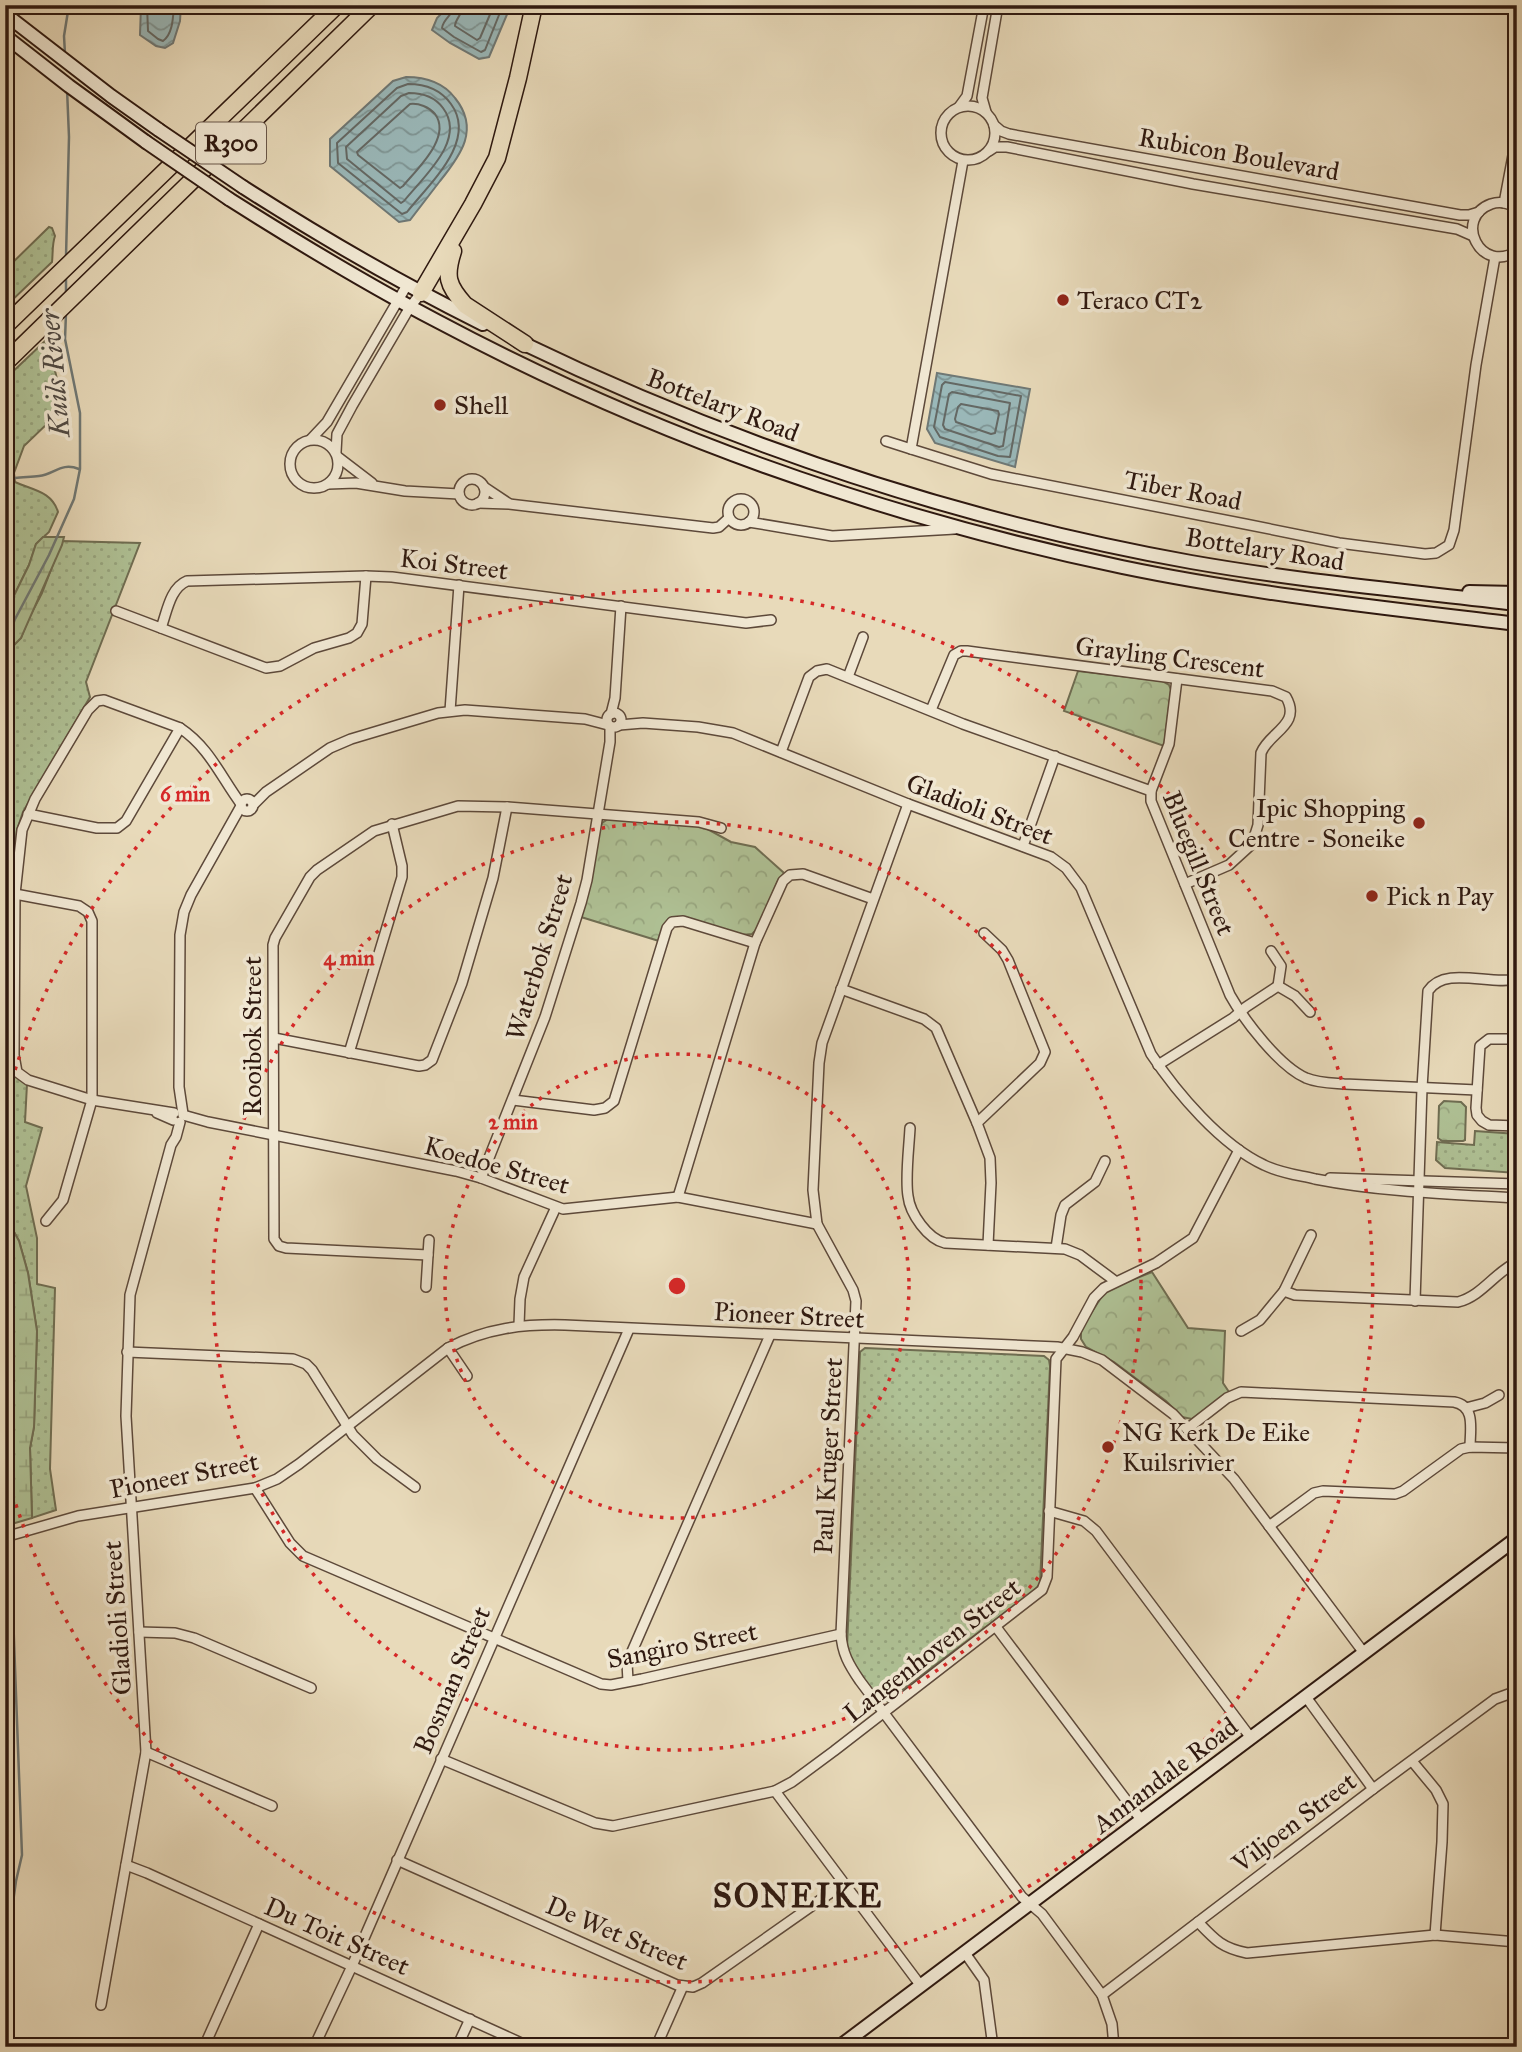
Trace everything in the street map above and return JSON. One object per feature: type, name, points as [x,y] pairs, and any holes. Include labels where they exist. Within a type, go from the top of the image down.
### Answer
[{"type":"highway","name":"R300","points":[[5,326],[337,5]]},
{"type":"highway","name":"R300","points":[[5,363],[372,5]]},
{"type":"highway","points":[[414,289],[459,228],[497,158],[534,5]]},
{"type":"highway","points":[[459,228],[448,267],[452,288],[465,305],[524,345]]},
{"type":"main road","name":"Bottelary Road","points":[[5,14],[111,96],[243,187],[414,289],[524,345],[723,431],[827,468],[941,503],[1078,538],[1179,559],[1294,578],[1517,604]]},
{"type":"main road","name":"Bottelary Road","points":[[5,36],[107,115],[229,199],[303,245],[410,307],[538,372],[673,430],[815,483],[967,530],[1076,557],[1218,585],[1517,626]]},
{"type":"main road","points":[[1409,592],[1517,593]]},
{"type":"main road","name":"Annandale Road","points":[[839,2047],[855,2042],[921,1986],[1517,1538]]},
{"type":"street","points":[[984,5],[968,93],[965,101],[943,120],[940,136],[947,152],[963,160],[976,159],[989,151],[995,139],[994,125],[982,98],[998,5]]},
{"type":"street","points":[[959,107],[971,106],[986,112]]},
{"type":"street","name":"Rubicon Boulevard","points":[[994,125],[1009,134],[1460,215],[1469,215],[1486,206],[1504,203]]},
{"type":"street","points":[[1517,134],[1504,203],[1517,209]]},
{"type":"street","name":"Rubicon Boulevard","points":[[989,151],[1007,147],[1193,184],[1461,230],[1473,236]]},
{"type":"street","points":[[911,449],[963,160]]},
{"type":"street","points":[[1479,212],[1472,228],[1473,236],[1482,251],[1494,257],[1507,257],[1517,251]]},
{"type":"street","name":"Tiber Road","points":[[886,441],[991,474],[1339,543],[1425,554],[1436,553],[1449,545],[1454,530],[1476,365],[1494,257]]},
{"type":"street","points":[[414,289],[398,300],[327,422],[311,439],[299,444],[294,450],[291,470],[294,477],[305,486],[320,488],[328,484],[356,483],[405,491],[459,495]]},
{"type":"street","points":[[328,484],[337,472],[337,434],[410,307],[414,289]]},
{"type":"street","points":[[311,439],[326,442],[359,475],[373,484]]},
{"type":"street","points":[[509,503],[476,479],[468,479],[459,486],[459,495],[466,504],[509,503],[713,528],[719,527],[729,518],[729,506],[734,500],[742,499],[749,501],[754,508],[754,516],[749,522]]},
{"type":"street","points":[[478,503],[484,496],[484,487]]},
{"type":"street","points":[[729,518],[738,525],[749,522],[832,536],[967,530]]},
{"type":"street","points":[[116,611],[266,668],[276,668],[314,648],[357,634],[362,624],[366,576]]},
{"type":"street","name":"Koi Street","points":[[161,628],[174,591],[187,581],[366,576],[459,585],[746,622],[771,620]]},
{"type":"street","points":[[450,711],[459,585]]},
{"type":"street","name":"Waterbok Street","points":[[481,1178],[545,1017],[587,880],[614,720],[621,607]]},
{"type":"street","points":[[848,677],[863,637]]},
{"type":"street","name":"Grayling Crescent","points":[[931,710],[951,659],[961,652],[1177,678],[1278,692],[1286,697],[1290,704],[1290,716],[1285,726],[1266,744],[1261,753],[1258,825],[1252,844],[1228,865],[1185,884]]},
{"type":"street","name":"Bluegill Street","points":[[781,752],[806,683],[812,673],[827,669],[1151,791],[1151,801],[1230,995],[1240,1012],[1282,1061],[1304,1077],[1323,1083],[1477,1090]]},
{"type":"street","points":[[1151,791],[1170,741],[1177,678]]},
{"type":"street","name":"Koedoe Street","points":[[180,728],[109,700],[97,702],[88,710],[27,814],[21,838],[15,894],[14,1055],[15,1067],[21,1076],[92,1100],[456,1171],[481,1178],[555,1208],[582,1208],[678,1197],[817,1224]]},
{"type":"street","name":"Gladioli Street","points":[[101,2005],[146,1752],[126,1416],[127,1352],[130,1295],[178,1117],[181,923],[191,895],[246,804],[323,752],[340,743],[450,711],[614,720],[724,730],[908,804],[1043,853],[1059,863],[1082,888],[1151,1054],[1167,1079],[1222,1136],[1255,1161],[1276,1170],[1351,1186],[1517,1198]]},
{"type":"street","points":[[27,814],[97,828],[117,828],[126,821],[180,728],[198,742],[246,804]]},
{"type":"street","points":[[1023,846],[1055,756]]},
{"type":"street","name":"Paul Kruger Street","points":[[908,804],[819,1057],[813,1190],[817,1224],[855,1294],[856,1308],[842,1651],[884,1713],[1022,1897],[1042,1914],[1102,1995]]},
{"type":"street","name":"Rooibok Street","points":[[428,1255],[286,1248],[279,1246],[273,1235],[273,948],[275,938],[313,874],[374,831],[458,806],[699,821],[721,828]]},
{"type":"street","points":[[274,1038],[419,1066],[432,1060],[462,983],[493,878],[507,807]]},
{"type":"street","points":[[349,1053],[402,877],[392,824]]},
{"type":"street","points":[[678,1197],[755,943],[781,884],[790,875],[803,874],[873,899]]},
{"type":"street","points":[[15,894],[79,906],[88,912],[93,921],[92,1100],[63,1200],[46,1221]]},
{"type":"street","points":[[513,1100],[594,1110],[605,1108],[614,1101],[666,932],[672,922],[683,921],[755,943]]},
{"type":"street","points":[[977,1123],[1040,1063],[1045,1052],[1008,960],[1002,950],[984,933]]},
{"type":"street","points":[[1158,1065],[1278,986],[1281,966],[1271,951]]},
{"type":"street","points":[[1415,1301],[1429,988],[1443,978],[1517,979]]},
{"type":"street","points":[[1278,986],[1295,996],[1310,1012]]},
{"type":"street","points":[[841,989],[916,1016],[933,1024],[941,1036],[990,1158],[988,1245]]},
{"type":"street","points":[[1517,1040],[1493,1039],[1482,1044],[1479,1049],[1476,1112],[1482,1121],[1489,1125],[1517,1126]]},
{"type":"street","points":[[910,1128],[907,1195],[923,1228],[931,1237],[940,1242],[1056,1248],[1076,1253],[1115,1281]]},
{"type":"street","name":"Langenhoven Street","points":[[441,1759],[587,1820],[604,1825],[621,1825],[775,1791],[798,1778],[884,1713],[1039,1594],[1044,1587],[1047,1577],[1056,1359],[1073,1337],[1094,1298],[1104,1287],[1156,1263],[1193,1238],[1239,1150]]},
{"type":"street","points":[[1056,1248],[1065,1205],[1095,1182],[1105,1161]]},
{"type":"street","name":"Gladioli Street","points":[[1310,1178],[1517,1184]]},
{"type":"street","points":[[519,1325],[524,1278],[555,1208]]},
{"type":"street","points":[[1241,1331],[1260,1320],[1284,1291],[1311,1235]]},
{"type":"street","points":[[426,1287],[429,1240]]},
{"type":"street","points":[[1284,1291],[1295,1295],[1453,1302],[1464,1300],[1517,1262]]},
{"type":"street","name":"Pioneer Street","points":[[5,1537],[78,1516],[255,1488],[288,1472],[448,1348],[483,1333],[519,1325],[1064,1348],[1092,1355],[1114,1367],[1168,1409],[1234,1479],[1364,1653]]},
{"type":"street","name":"Bosman Street","points":[[314,2047],[352,1966],[628,1329]]},
{"type":"street","points":[[628,1681],[627,1662],[770,1335]]},
{"type":"street","points":[[448,1348],[467,1376]]},
{"type":"street","points":[[127,1352],[292,1359],[302,1362],[312,1370],[347,1427],[377,1459],[415,1487]]},
{"type":"street","points":[[1187,1429],[1232,1395],[1241,1392],[1454,1402],[1466,1408],[1470,1418],[1470,1447]]},
{"type":"street","points":[[1466,1408],[1485,1403],[1499,1395]]},
{"type":"street","points":[[1269,1527],[1314,1493],[1323,1491],[1391,1495],[1399,1493],[1457,1451],[1470,1447],[1517,1448]]},
{"type":"street","name":"Sangiro Street","points":[[255,1488],[293,1549],[303,1556],[601,1684],[611,1685],[841,1634]]},
{"type":"street","points":[[1049,1511],[1078,1518],[1091,1525],[1251,1738]]},
{"type":"street","points":[[996,1627],[1142,1821]]},
{"type":"street","points":[[139,1632],[175,1633],[194,1638],[311,1688]]},
{"type":"street","name":"Viljoen Street","points":[[1102,1995],[1495,1699],[1517,1690]]},
{"type":"street","points":[[1306,1697],[1373,1789]]},
{"type":"street","points":[[146,1752],[272,1806]]},
{"type":"street","points":[[1412,1761],[1436,1790],[1443,1804],[1435,1935]]},
{"type":"street","points":[[775,1791],[921,1986]]},
{"type":"street","name":"De Wet Street","points":[[397,1860],[683,1986],[693,1987],[843,1884]]},
{"type":"street","name":"Du Toit Street","points":[[126,1866],[148,1873],[530,2047]]},
{"type":"street","points":[[1198,1922],[1216,1942],[1247,1953],[1435,1935],[1517,1942]]},
{"type":"street","points":[[204,2047],[260,1924]]},
{"type":"street","points":[[965,1953],[984,1980],[993,2047]]},
{"type":"street","points":[[656,2047],[683,1986]]},
{"type":"street","points":[[1102,1995],[1111,2024],[1114,2047]]},
{"type":"street","points":[[457,2047],[470,2019]]},
{"type":"green space","points":[[49,227],[55,236],[52,262],[5,307],[5,270]]},
{"type":"green space","points":[[45,341],[49,347],[60,391],[50,421],[24,446],[14,473],[15,482],[46,495],[58,512],[49,532],[36,544],[29,565],[5,614],[5,379]]},
{"type":"green space","points":[[43,537],[64,537],[21,638],[14,645],[5,663],[5,614],[29,565],[36,544]]},
{"type":"green space","points":[[62,541],[140,543],[86,682],[90,697],[23,812],[17,830],[10,896],[10,1064],[14,1074],[27,1084],[25,1122],[42,1128],[26,1186],[37,1238],[37,1284],[55,1288],[50,1469],[56,1510],[32,1518],[30,1448],[34,1427],[37,1331],[28,1273],[19,1241],[5,1216],[5,663],[14,645],[21,638]]},
{"type":"green space","points":[[1078,671],[1162,681],[1169,685],[1171,690],[1164,746],[1064,711]]},
{"type":"green space","points":[[608,819],[702,826],[731,842],[755,847],[784,873],[757,929],[752,934],[741,935],[679,917],[671,919],[659,941],[581,917],[600,828]]},
{"type":"green space","points":[[1444,1101],[1461,1102],[1466,1107],[1465,1140],[1442,1141],[1438,1138],[1439,1106]]},
{"type":"green space","points":[[1475,1131],[1517,1134],[1517,1173],[1445,1168],[1436,1160],[1437,1142],[1474,1145]]},
{"type":"green space","points":[[5,1216],[19,1241],[28,1273],[37,1331],[34,1427],[30,1448],[32,1518],[5,1526]]},
{"type":"green space","points":[[1152,1272],[1188,1328],[1225,1331],[1223,1383],[1229,1392],[1192,1419],[1182,1417],[1166,1401],[1114,1362],[1086,1347],[1081,1339],[1081,1329],[1104,1293]]},
{"type":"green space","points":[[865,1348],[1044,1356],[1049,1360],[1050,1366],[1040,1584],[887,1701],[869,1686],[847,1647],[860,1352]]},
{"type":"water","points":[[141,5],[181,5],[180,21],[173,43],[165,48],[156,46],[140,35]]},
{"type":"water","points":[[450,5],[511,5],[489,57],[479,59],[432,30],[437,18]]},
{"type":"water","points":[[406,77],[420,78],[445,88],[462,109],[467,131],[461,151],[448,171],[410,220],[399,222],[330,166],[330,139],[393,81]]},
{"type":"water","points":[[937,373],[1030,389],[1015,467],[935,443],[927,429]]},
{"type":"waterway","name":"Kuils River","points":[[65,54],[64,36],[69,5]]},
{"type":"waterway","name":"Kuils River","points":[[66,257],[69,137],[67,89]]},
{"type":"waterway","name":"Kuils River","points":[[66,278],[66,295]]},
{"type":"waterway","name":"Kuils River","points":[[5,638],[49,555],[74,499],[80,469],[80,413],[65,339],[66,313]]},
{"type":"waterway","points":[[15,478],[45,475],[67,467],[79,469]]},
{"type":"waterway","points":[[5,1281],[9,1327],[11,1560],[22,1855],[5,1959]]},
{"type":"place","name":"Teraco CT2","points":[[1063,300]]},
{"type":"place","name":"Shell","points":[[440,405]]},
{"type":"place","name":"Ipic Shopping Centre - Soneike","points":[[1419,823]]},
{"type":"place","name":"Pick n Pay","points":[[1372,896]]},
{"type":"place","name":"NG Kerk De Eike Kuilsrivier","points":[[1108,1447]]},
{"type":"district","name":"SONEIKE","points":[[798,1895]]}]
